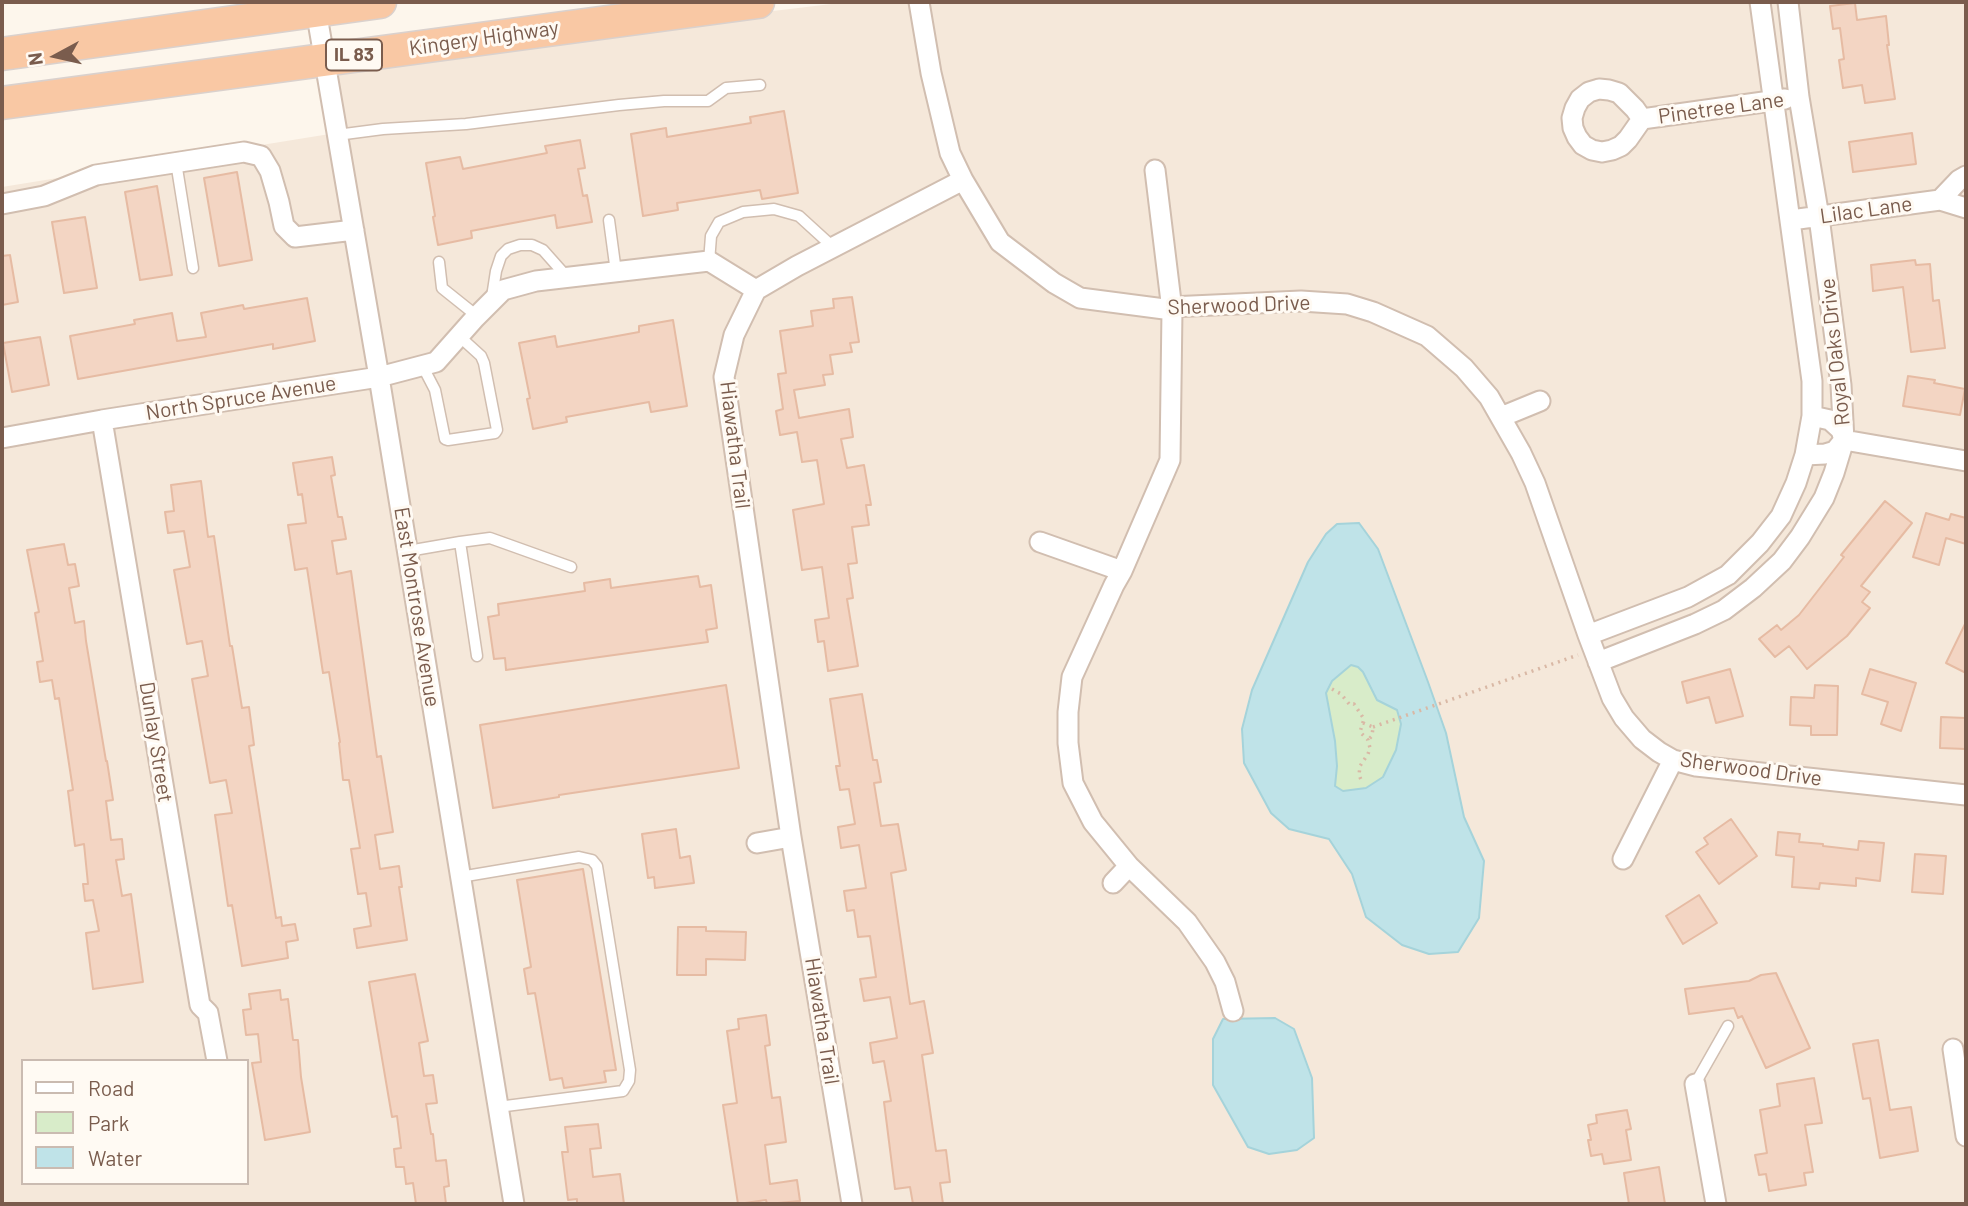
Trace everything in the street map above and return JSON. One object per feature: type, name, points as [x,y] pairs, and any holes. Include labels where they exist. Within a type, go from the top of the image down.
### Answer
[{"type":"highway","name":"IL 83","points":[[2,54],[380,2]]},
{"type":"highway","name":"Kingery Highway","points":[[2,103],[758,2]]},
{"type":"street","name":"Sherwood Drive","points":[[919,2],[931,73],[950,153],[1000,242],[1054,284],[1080,298],[1171,308],[1301,301],[1348,304],[1427,336],[1464,368],[1489,397],[1535,482],[1612,698],[1623,718],[1642,738],[1673,760],[1696,766],[1966,795]]},
{"type":"street","name":"Royal Oaks Drive","points":[[1593,649],[1728,575],[1760,544],[1781,516],[1805,455],[1812,416],[1812,381],[1760,2]]},
{"type":"street","name":"Royal Oaks Drive","points":[[1593,649],[1705,620],[1724,610],[1753,588],[1782,561],[1824,498],[1844,440],[1841,385],[1788,2]]},
{"type":"street","name":"East Montrose Avenue","points":[[316,10],[408,551],[514,1204]]},
{"type":"street","name":"Pinetree Lane","points":[[1642,119],[1800,97]]},
{"type":"street","points":[[2,204],[44,196],[96,175],[244,152],[261,156],[273,181],[284,226],[295,237],[354,230]]},
{"type":"street","points":[[1155,170],[1171,308],[1170,460],[1072,677],[1068,743],[1073,783],[1093,822],[1129,866],[1187,922],[1226,982],[1233,1011]]},
{"type":"street","name":"Lilac Lane","points":[[1940,200],[1966,176]]},
{"type":"street","points":[[709,262],[756,290],[963,180]]},
{"type":"street","name":"Lilac Lane","points":[[1791,220],[1940,200],[1966,208]]},
{"type":"street","name":"North Spruce Avenue","points":[[2,438],[379,377],[436,362],[503,290],[536,281],[709,262]]},
{"type":"street","name":"Hiawatha Trail","points":[[756,290],[734,335],[724,377],[792,837],[852,1204]]},
{"type":"street","points":[[1501,417],[1540,401]]},
{"type":"street","points":[[1812,416],[1830,420],[1841,430],[1844,440]]},
{"type":"street","name":"Dunlay Street","points":[[102,420],[200,1005],[208,1013],[217,1059]]},
{"type":"street","points":[[1805,455],[1835,451],[1844,440]]},
{"type":"street","points":[[1844,440],[1966,461]]},
{"type":"street","points":[[1040,542],[1122,571]]},
{"type":"street","points":[[1623,859],[1673,760]]},
{"type":"street","points":[[757,843],[792,837]]},
{"type":"street","points":[[1113,883],[1129,866]]},
{"type":"street","points":[[1953,1049],[1966,1136]]},
{"type":"street","points":[[1695,1084],[1716,1204]]},
{"type":"lane","points":[[337,135],[466,124],[619,104],[708,102],[726,88],[760,85]]},
{"type":"lane","points":[[176,162],[193,268]]},
{"type":"lane","points":[[709,262],[710,236],[719,222],[743,212],[774,209],[799,216],[834,247]]},
{"type":"lane","points":[[609,220],[616,272]]},
{"type":"lane","points":[[491,302],[501,256],[508,249],[520,245],[531,245],[542,250],[567,278]]},
{"type":"lane","points":[[439,262],[443,288],[477,316]]},
{"type":"lane","points":[[422,365],[435,390],[445,439],[495,433],[497,430],[484,363],[474,349],[459,336]]},
{"type":"lane","points":[[408,551],[490,538],[571,567]]},
{"type":"lane","points":[[460,542],[477,656]]},
{"type":"lane","points":[[460,877],[579,857],[592,860],[597,866],[630,1069],[629,1081],[623,1091],[498,1107]]},
{"type":"lane","points":[[1695,1084],[1728,1026]]},
{"type":"path","points":[[1363,723],[1373,727],[1593,649]]},
{"type":"path","points":[[1332,689],[1341,694],[1350,705],[1354,704],[1364,719],[1360,732],[1368,740],[1370,748],[1360,766],[1359,775],[1362,782]]},
{"type":"path","points":[[1368,740],[1372,736],[1373,727]]},
{"type":"shaded area","points":[[848,2],[1966,2],[1966,1204],[2,1204],[2,187],[342,132],[332,64]]},
{"type":"green space","points":[[1351,665],[1363,672],[1377,700],[1397,710],[1401,724],[1396,750],[1383,777],[1366,788],[1343,791],[1335,787],[1335,741],[1326,693],[1332,681]]},
{"type":"water","points":[[1359,523],[1378,549],[1446,733],[1464,817],[1484,861],[1479,918],[1458,952],[1429,954],[1402,945],[1366,917],[1352,874],[1329,839],[1289,829],[1271,813],[1244,763],[1242,729],[1252,690],[1308,562],[1326,534],[1337,524]],"holes":[[[1351,665],[1358,667],[1377,700],[1397,710],[1401,724],[1396,750],[1383,777],[1366,788],[1343,791],[1335,786],[1335,741],[1326,693],[1332,681]]]},
{"type":"water","points":[[1275,1018],[1294,1029],[1312,1078],[1314,1138],[1297,1150],[1269,1154],[1248,1147],[1213,1085],[1213,1039],[1223,1019]]},
{"type":"building","points":[[1855,3],[1857,20],[1886,16],[1887,45],[1895,99],[1865,103],[1862,85],[1843,88],[1839,60],[1844,59],[1840,28],[1833,29],[1830,6]]},
{"type":"building","points":[[784,111],[798,193],[762,199],[760,190],[677,203],[678,210],[643,216],[631,134],[666,128],[667,137],[751,123],[750,117]]},
{"type":"building","points":[[1912,133],[1916,164],[1853,172],[1849,142]]},
{"type":"building","points":[[580,140],[585,168],[578,169],[592,222],[557,228],[555,215],[471,231],[472,238],[438,245],[426,163],[460,157],[463,169],[547,153],[545,146]]},
{"type":"building","points":[[237,172],[252,260],[219,266],[204,178]]},
{"type":"building","points":[[157,186],[172,275],[140,280],[125,192]]},
{"type":"building","points":[[85,217],[97,288],[64,293],[52,222]]},
{"type":"building","points":[[10,255],[18,302],[2,305],[2,256]]},
{"type":"building","points":[[1915,260],[1916,265],[1930,264],[1933,301],[1939,300],[1945,348],[1911,352],[1903,287],[1873,291],[1871,265]]},
{"type":"building","points":[[852,297],[859,342],[850,343],[852,352],[830,355],[833,374],[823,375],[825,385],[794,390],[799,418],[849,409],[853,437],[841,439],[847,468],[864,465],[871,505],[866,505],[869,525],[852,527],[857,563],[848,564],[853,598],[847,599],[858,666],[828,671],[824,641],[818,642],[815,620],[829,618],[822,567],[802,570],[793,510],[824,504],[817,460],[802,462],[797,432],[780,435],[776,411],[783,409],[778,374],[786,373],[780,331],[813,326],[811,311],[834,308],[833,299]]},
{"type":"building","points":[[307,298],[315,341],[273,349],[273,344],[78,379],[70,336],[135,324],[134,320],[172,313],[177,341],[206,337],[201,313]]},
{"type":"building","points":[[673,320],[687,406],[651,412],[649,402],[566,417],[567,422],[533,429],[519,343],[555,336],[557,347],[639,332],[639,326]]},
{"type":"building","points":[[40,337],[49,385],[12,392],[3,343]]},
{"type":"building","points":[[1908,376],[1935,380],[1934,383],[1965,389],[1960,415],[1903,406]]},
{"type":"building","points":[[332,457],[335,475],[331,476],[338,517],[342,517],[346,539],[332,541],[337,574],[351,571],[377,757],[381,756],[393,832],[375,835],[380,869],[399,866],[402,887],[399,887],[407,940],[357,948],[354,929],[371,926],[366,893],[358,894],[351,849],[360,848],[349,780],[343,780],[329,672],[323,673],[307,568],[295,570],[288,525],[306,523],[302,494],[298,495],[293,463]]},
{"type":"building","points":[[201,481],[208,537],[214,536],[242,708],[249,707],[254,745],[249,746],[276,918],[281,917],[282,926],[295,924],[298,940],[286,942],[288,958],[242,966],[232,905],[228,906],[215,815],[232,813],[226,780],[210,783],[192,679],[208,676],[202,641],[187,644],[174,570],[190,567],[184,531],[168,533],[165,512],[174,511],[171,485]]},
{"type":"building","points":[[1885,501],[1912,523],[1861,586],[1870,592],[1862,602],[1870,608],[1847,636],[1807,669],[1789,646],[1775,657],[1759,639],[1777,625],[1781,630],[1799,615],[1844,557],[1841,555]]},
{"type":"building","points":[[1926,513],[1949,520],[1951,514],[1966,518],[1966,544],[1946,538],[1939,565],[1913,557]]},
{"type":"building","points":[[64,544],[68,565],[75,564],[79,586],[69,588],[75,623],[84,621],[113,800],[106,801],[111,840],[122,839],[124,859],[116,860],[122,896],[131,894],[143,982],[93,989],[86,933],[99,931],[93,900],[85,901],[83,884],[88,884],[84,844],[75,846],[68,791],[73,790],[59,698],[55,699],[52,680],[40,682],[37,662],[43,661],[35,613],[39,612],[27,550]]},
{"type":"building","points":[[698,576],[700,587],[711,585],[717,628],[706,630],[708,642],[506,670],[505,658],[494,659],[488,617],[499,615],[498,604],[585,591],[584,583],[610,579],[611,588]]},
{"type":"building","points":[[1966,622],[1966,673],[1946,663]]},
{"type":"building","points":[[1730,669],[1743,716],[1716,723],[1709,697],[1687,703],[1682,682]]},
{"type":"building","points":[[1870,669],[1916,683],[1901,731],[1881,724],[1888,702],[1862,694]]},
{"type":"building","points":[[726,685],[739,768],[559,795],[493,808],[480,725]]},
{"type":"building","points":[[1815,685],[1838,686],[1837,735],[1811,735],[1811,726],[1790,725],[1791,697],[1814,698]]},
{"type":"building","points":[[862,694],[873,760],[877,760],[881,782],[874,783],[881,826],[898,824],[906,870],[891,873],[910,1004],[924,1001],[933,1053],[922,1055],[936,1151],[946,1150],[950,1182],[940,1183],[943,1204],[913,1204],[910,1187],[895,1189],[884,1102],[891,1101],[884,1061],[873,1063],[870,1043],[897,1038],[890,997],[864,1001],[860,979],[876,977],[870,936],[858,937],[854,910],[847,911],[844,891],[866,888],[859,845],[841,848],[838,827],[855,824],[849,789],[840,790],[836,766],[840,766],[830,699]]},
{"type":"building","points":[[1941,717],[1966,718],[1966,749],[1940,748]]},
{"type":"building","points":[[1731,819],[1757,856],[1719,884],[1696,852],[1708,844],[1704,838]]},
{"type":"building","points":[[676,829],[680,858],[690,856],[694,883],[655,888],[654,877],[648,878],[642,834]]},
{"type":"building","points":[[1778,832],[1800,834],[1799,842],[1858,850],[1859,841],[1884,843],[1880,881],[1856,878],[1856,886],[1820,883],[1819,889],[1792,887],[1794,857],[1776,855]]},
{"type":"building","points":[[1915,854],[1946,856],[1943,894],[1912,892]]},
{"type":"building","points":[[583,869],[616,1070],[604,1071],[606,1082],[564,1088],[562,1078],[550,1080],[535,993],[528,994],[524,969],[531,967],[517,880]]},
{"type":"building","points":[[1699,895],[1717,923],[1683,944],[1666,916]]},
{"type":"building","points":[[678,927],[746,932],[745,960],[706,959],[706,975],[677,975]]},
{"type":"building","points":[[1776,973],[1810,1048],[1766,1068],[1742,1016],[1738,1018],[1734,1008],[1689,1014],[1685,989],[1749,981],[1761,975]]},
{"type":"building","points":[[415,974],[428,1041],[419,1043],[424,1076],[433,1075],[437,1103],[426,1104],[436,1161],[446,1160],[449,1186],[444,1187],[446,1204],[416,1204],[413,1183],[406,1184],[404,1167],[396,1167],[394,1149],[401,1148],[397,1116],[392,1117],[369,982]]},
{"type":"building","points":[[280,990],[281,1000],[288,999],[293,1040],[298,1040],[310,1132],[265,1140],[252,1063],[261,1062],[258,1034],[246,1035],[243,1010],[251,1009],[249,994]]},
{"type":"building","points":[[766,1015],[770,1045],[765,1046],[772,1098],[780,1097],[786,1142],[765,1145],[770,1184],[797,1180],[800,1201],[767,1204],[766,1200],[738,1204],[723,1105],[737,1103],[727,1031],[739,1029],[738,1019]]},
{"type":"building","points":[[1878,1040],[1890,1110],[1911,1107],[1918,1151],[1880,1158],[1870,1098],[1863,1099],[1853,1044]]},
{"type":"building","points":[[1814,1078],[1822,1123],[1805,1125],[1813,1172],[1804,1173],[1806,1185],[1769,1191],[1766,1174],[1759,1175],[1755,1155],[1767,1153],[1760,1110],[1780,1106],[1777,1084]]},
{"type":"building","points":[[1627,1110],[1631,1129],[1626,1130],[1631,1160],[1604,1164],[1602,1154],[1591,1156],[1588,1125],[1597,1123],[1596,1115]]},
{"type":"building","points":[[598,1124],[601,1148],[590,1149],[593,1177],[620,1174],[624,1204],[577,1204],[577,1199],[568,1200],[562,1152],[568,1152],[565,1127]]},
{"type":"building","points":[[1659,1167],[1665,1204],[1629,1204],[1624,1173]]}]
